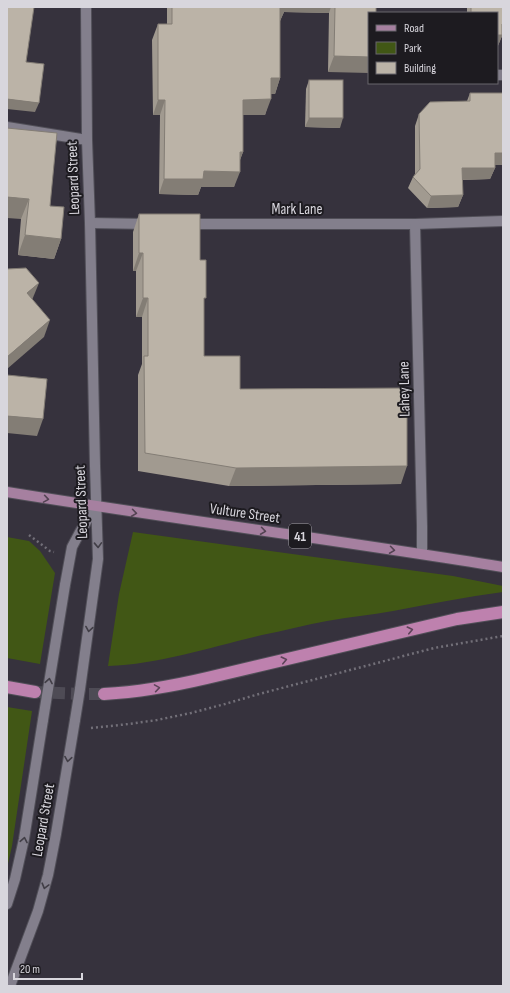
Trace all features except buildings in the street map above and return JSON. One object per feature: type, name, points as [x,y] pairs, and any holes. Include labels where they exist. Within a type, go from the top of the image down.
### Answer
[{"type":"highway","points":[[104,694],[178,684],[457,619],[503,612]]},
{"type":"highway","points":[[7,687],[35,692]]},
{"type":"main road","name":"Leopard Street","points":[[9,984],[38,911],[48,875],[75,720],[98,559],[87,140],[86,7]]},
{"type":"main road","points":[[7,127],[87,140]]},
{"type":"main road","name":"Mark Lane","points":[[177,224],[415,224],[503,221]]},
{"type":"main road","points":[[90,224],[161,224]]},
{"type":"main road","name":"Lahey Lane","points":[[415,224],[422,554]]},
{"type":"main road","name":"Vulture Street","points":[[7,492],[503,567]]},
{"type":"main road","points":[[7,904],[15,879],[24,839],[72,547],[96,506]]},
{"type":"path","points":[[29,535],[50,551],[57,552]]},
{"type":"path","points":[[91,728],[143,722],[191,713],[434,648],[503,636]]},
{"type":"green space","points":[[133,532],[453,576],[503,586],[503,592],[327,621],[147,662],[108,666],[119,594]]},
{"type":"green space","points":[[7,537],[29,541],[40,551],[55,573],[40,664],[7,658]]},
{"type":"green space","points":[[7,707],[32,711],[12,846],[7,868]]},
{"type":"tunnel","points":[[35,692],[104,694]]}]
